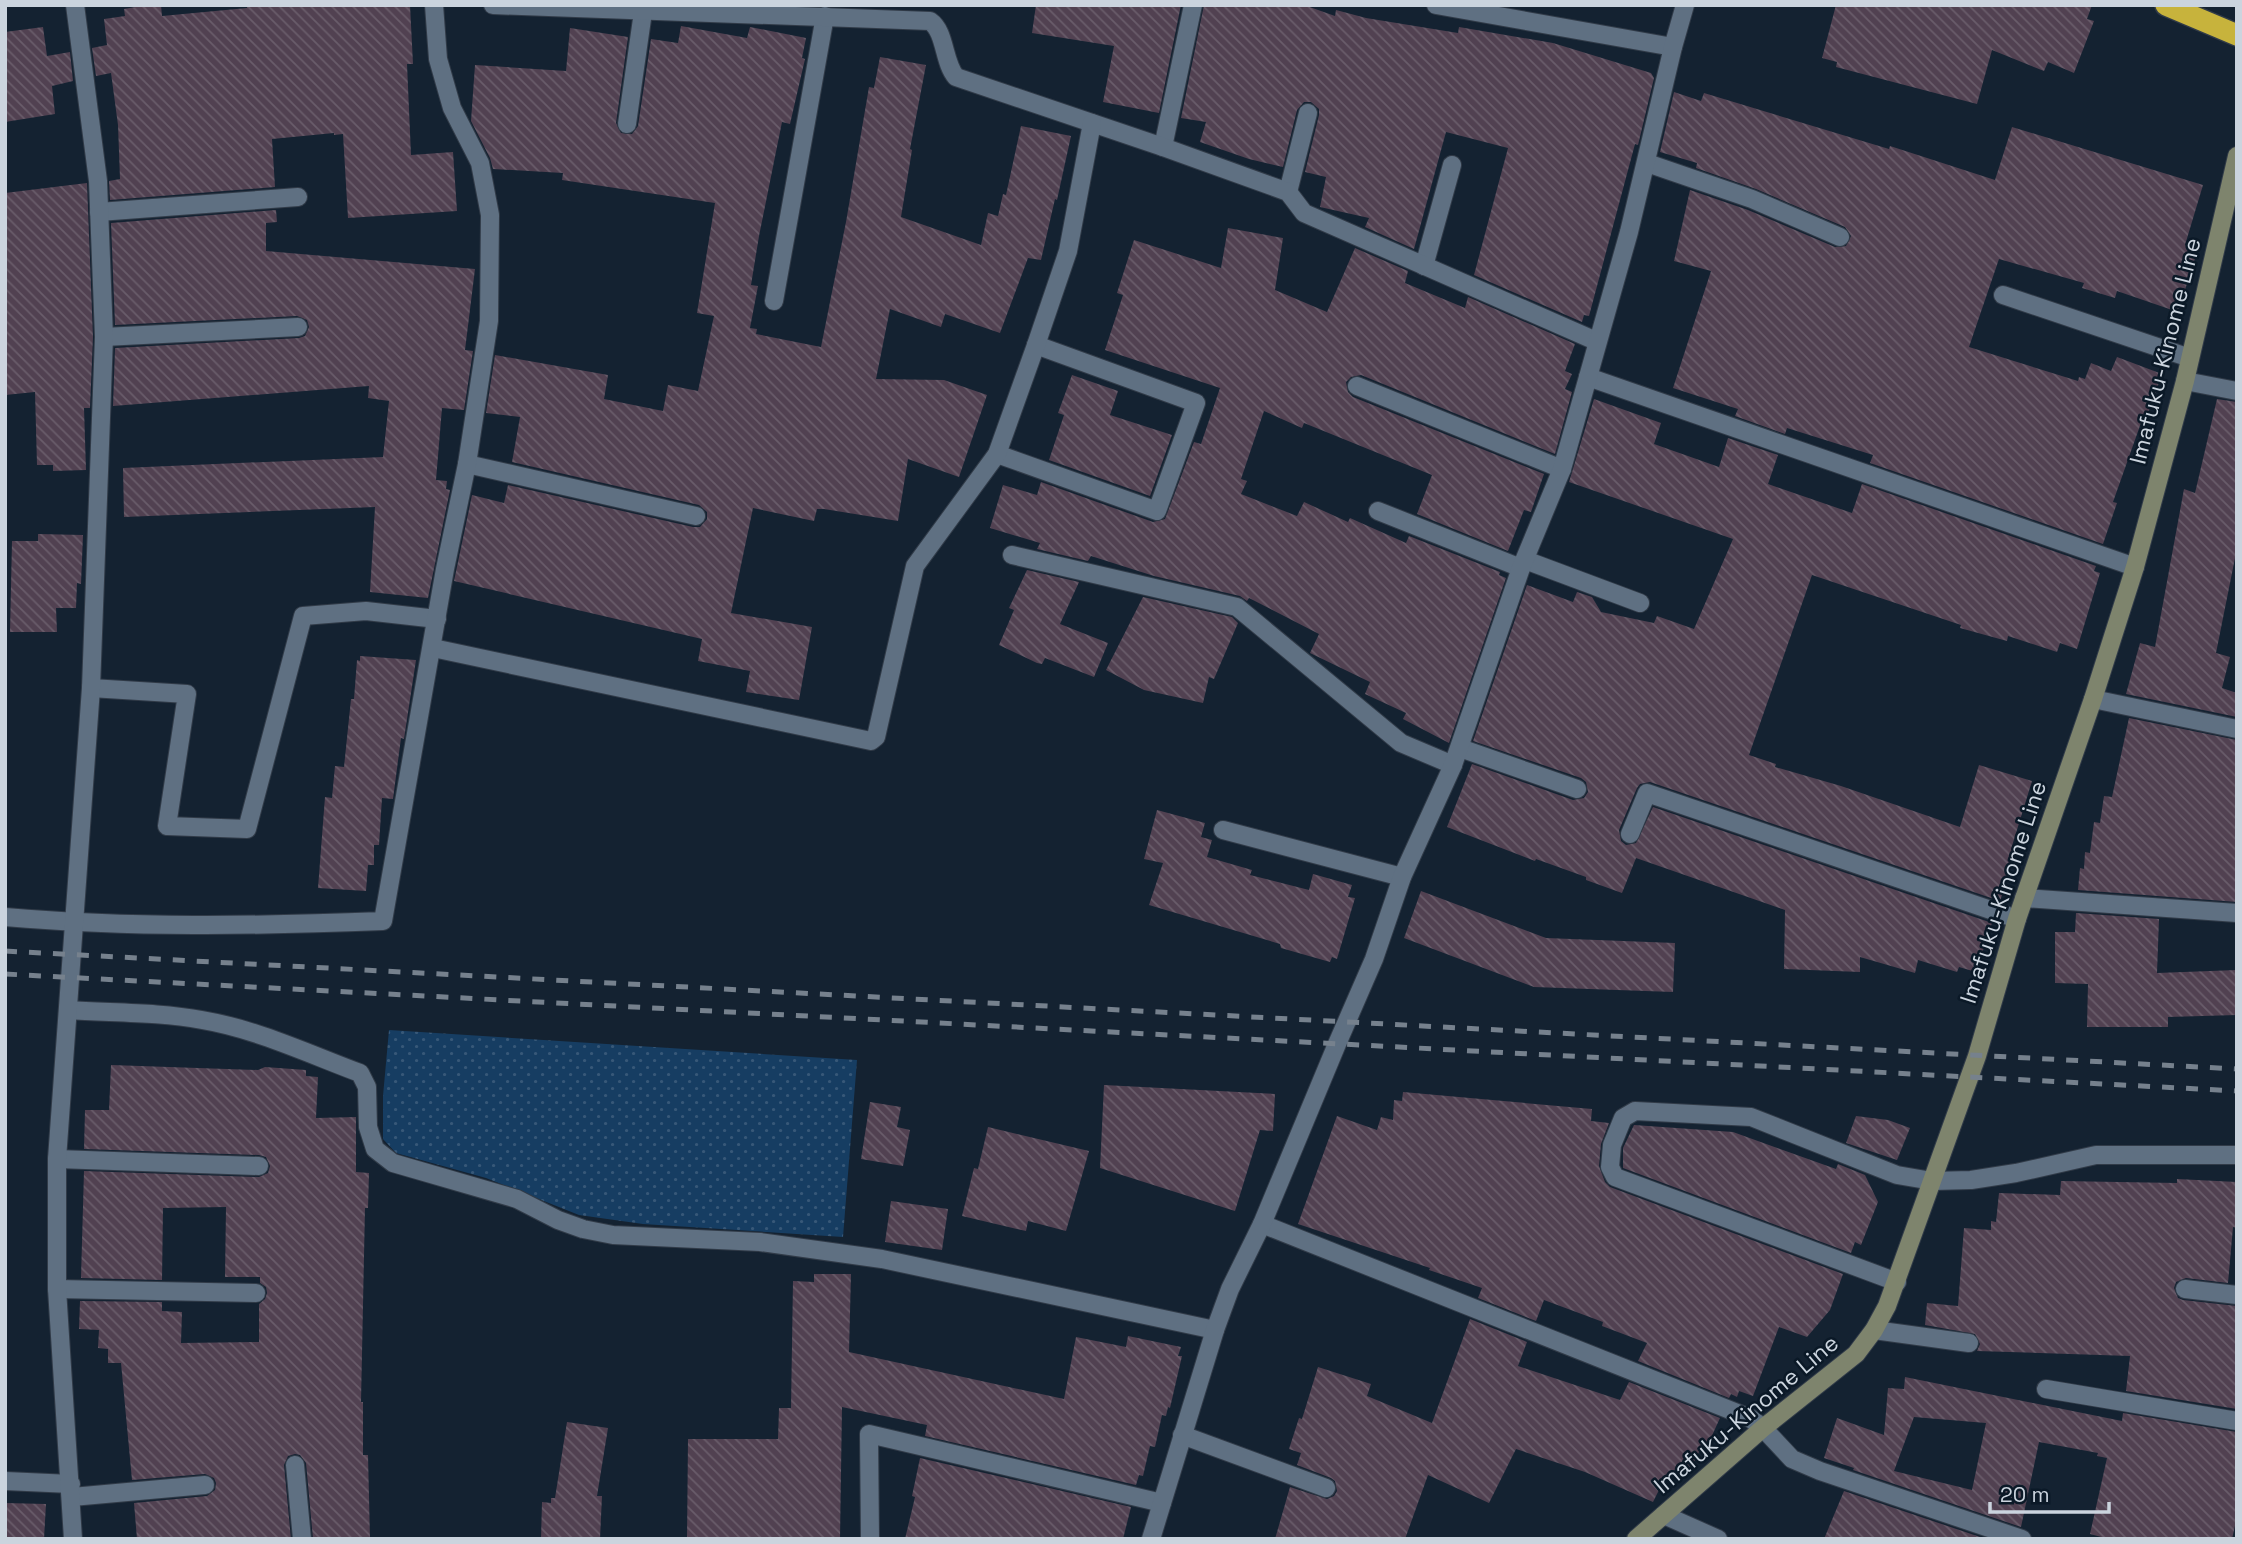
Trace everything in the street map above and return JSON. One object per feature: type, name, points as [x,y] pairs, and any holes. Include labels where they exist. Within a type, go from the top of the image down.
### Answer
[{"type":"highway","points":[[2166,5],[2237,35]]},
{"type":"main road","name":"Imafuku-Kinome Line","points":[[1636,1539],[1763,1428],[1856,1354],[1874,1330],[1897,1282],[1977,1056],[2017,919],[2093,699],[2135,567],[2186,381],[2237,156]]},
{"type":"street","points":[[73,1539],[57,1289],[57,1159],[91,688],[104,337],[98,181],[75,5]]},
{"type":"street","points":[[5,917],[75,923],[287,925],[383,921],[467,464],[489,321],[490,215],[480,163],[452,108],[438,59],[434,5]]},
{"type":"street","points":[[493,5],[930,21],[937,26],[950,70],[956,77],[1288,192],[1304,213],[1596,341]]},
{"type":"street","points":[[1163,147],[1193,5]]},
{"type":"street","points":[[1436,5],[1673,47]]},
{"type":"street","points":[[1151,1539],[1230,1289],[1262,1224],[1374,959],[1402,877],[1460,748],[1523,564],[1562,468],[1647,163],[1685,5]]},
{"type":"street","points":[[626,124],[643,12]]},
{"type":"street","points":[[774,301],[825,16]]},
{"type":"street","points":[[1288,192],[1308,113]]},
{"type":"street","points":[[433,648],[871,741],[876,737],[915,566],[997,454],[1036,345],[1068,251],[1092,123]]},
{"type":"street","points":[[1647,163],[1752,199],[1840,237]]},
{"type":"street","points":[[1424,266],[1451,165]]},
{"type":"street","points":[[99,212],[298,197]]},
{"type":"street","points":[[2003,295],[2190,358]]},
{"type":"street","points":[[104,337],[298,327]]},
{"type":"street","points":[[997,454],[1157,511],[1196,403],[1036,345]]},
{"type":"street","points":[[1588,377],[2135,567]]},
{"type":"street","points":[[2186,381],[2237,391]]},
{"type":"street","points":[[1357,386],[1562,468]]},
{"type":"street","points":[[467,464],[696,516]]},
{"type":"street","points":[[1378,511],[1640,603]]},
{"type":"street","points":[[1013,555],[1237,607],[1401,743],[1453,765]]},
{"type":"street","points":[[91,688],[187,694],[167,826],[247,829],[303,616],[366,611],[437,619]]},
{"type":"street","points":[[2093,699],[2237,729]]},
{"type":"street","points":[[1460,748],[1577,789]]},
{"type":"street","points":[[1630,834],[1647,793],[2017,919]]},
{"type":"street","points":[[1223,830],[1402,877]]},
{"type":"street","points":[[2024,898],[2237,913]]},
{"type":"street","points":[[68,1010],[204,1020],[267,1038],[360,1073],[367,1087],[368,1127],[375,1149],[393,1163],[517,1199],[558,1220],[583,1229],[613,1235],[760,1242],[882,1259],[1215,1330]]},
{"type":"street","points":[[1897,1282],[1615,1177],[1610,1167],[1612,1145],[1623,1118],[1635,1111],[1751,1117],[1897,1175],[1932,1181],[1971,1180],[2096,1154],[2237,1156]]},
{"type":"street","points":[[57,1159],[259,1166]]},
{"type":"street","points":[[1262,1224],[1750,1418],[1792,1459],[2022,1539]]},
{"type":"street","points":[[57,1289],[256,1293]]},
{"type":"street","points":[[2185,1289],[2237,1295]]},
{"type":"street","points":[[1874,1330],[1969,1343]]},
{"type":"street","points":[[2046,1389],[2237,1422]]},
{"type":"street","points":[[870,1539],[869,1434],[1162,1503]]},
{"type":"street","points":[[1182,1435],[1326,1488]]},
{"type":"street","points":[[296,1465],[302,1539]]},
{"type":"street","points":[[5,1481],[71,1490],[205,1485]]},
{"type":"street","points":[[1664,1515],[1718,1539]]},
{"type":"shaded area","points":[[389,1030],[857,1060],[843,1237],[643,1224],[579,1215],[486,1178],[396,1153],[383,1139],[383,1096]]},
{"type":"building","points":[[161,5],[162,16],[247,8],[247,5],[410,5],[413,64],[407,64],[411,155],[453,152],[457,211],[348,218],[343,134],[334,133],[272,139],[275,187],[110,200],[109,181],[120,179],[118,125],[111,73],[96,76],[92,48],[107,45],[104,19],[125,16],[124,9]]},
{"type":"building","points":[[1036,5],[1181,5],[1159,113],[1103,102],[1114,46],[1032,33]]},
{"type":"building","points":[[1204,5],[1304,5],[1335,16],[1336,10],[1366,18],[1458,33],[1459,27],[1553,43],[1651,73],[1654,78],[1638,145],[1635,144],[1589,316],[1584,315],[1582,322],[1474,275],[1508,148],[1446,132],[1414,249],[1365,227],[1369,218],[1320,207],[1326,177],[1305,172],[1319,115],[1319,109],[1311,102],[1304,102],[1297,110],[1283,167],[1249,159],[1200,142],[1206,122],[1181,118]]},
{"type":"building","points":[[1836,5],[2092,5],[2087,19],[2094,21],[2074,73],[2048,62],[2044,71],[1992,50],[1977,104],[1836,67],[1837,62],[1822,58]]},
{"type":"building","points":[[681,26],[747,38],[750,27],[806,38],[802,58],[805,59],[790,124],[782,122],[759,236],[751,285],[758,286],[750,328],[757,329],[756,334],[821,347],[869,87],[874,88],[880,57],[926,65],[910,149],[912,150],[901,217],[981,245],[988,213],[998,216],[1003,194],[1006,195],[1021,126],[1071,136],[1041,260],[1028,258],[1000,333],[945,314],[941,327],[890,309],[876,379],[944,380],[987,395],[959,477],[908,459],[898,521],[817,509],[814,521],[753,508],[731,613],[812,627],[799,700],[746,692],[750,671],[698,661],[702,639],[454,581],[472,495],[504,503],[508,485],[693,527],[700,527],[707,519],[707,512],[699,505],[512,462],[520,417],[486,413],[495,355],[608,375],[604,399],[663,411],[668,385],[698,391],[714,316],[697,313],[715,203],[562,180],[563,173],[493,169],[471,121],[475,65],[566,71],[570,28],[628,37],[616,123],[621,133],[632,134],[638,126],[651,39],[678,43]]},
{"type":"building","points":[[43,27],[47,56],[70,52],[73,81],[52,86],[55,114],[5,122],[5,32]]},
{"type":"building","points":[[1674,92],[1701,101],[1704,93],[1889,149],[1890,146],[1995,180],[2012,127],[2203,185],[2185,245],[2198,249],[2178,312],[2117,291],[2115,298],[2082,288],[2084,283],[1999,259],[1969,347],[2078,381],[2079,377],[2085,379],[2091,363],[2111,371],[2117,357],[2162,374],[2145,422],[2142,420],[2113,502],[2117,503],[2103,544],[1870,463],[1873,455],[1787,428],[1785,434],[1735,416],[1738,409],[1673,388],[1711,271],[1674,261],[1690,190],[1748,210],[1835,247],[1846,246],[1851,236],[1845,227],[1756,189],[1696,168],[1697,163],[1660,152]]},
{"type":"building","points":[[87,183],[93,337],[90,408],[84,408],[86,470],[53,471],[53,465],[37,465],[35,392],[5,395],[5,193]]},
{"type":"building","points":[[276,210],[277,222],[266,223],[266,251],[475,269],[465,350],[473,351],[464,410],[442,408],[436,480],[447,481],[446,489],[450,490],[428,598],[370,592],[375,507],[124,517],[123,468],[383,457],[389,401],[368,398],[369,386],[113,406],[115,348],[299,338],[305,336],[309,327],[307,320],[297,316],[115,325],[111,223]]},
{"type":"building","points":[[1228,228],[1283,238],[1275,290],[1327,312],[1355,248],[1408,271],[1405,283],[1465,308],[1468,297],[1575,344],[1565,371],[1572,374],[1565,389],[1572,392],[1555,454],[1361,375],[1351,377],[1346,382],[1348,392],[1353,397],[1544,474],[1531,512],[1524,510],[1508,551],[1417,514],[1432,475],[1304,423],[1302,428],[1264,411],[1241,479],[1247,481],[1241,494],[1297,516],[1304,502],[1348,522],[1350,518],[1406,543],[1409,536],[1500,572],[1499,575],[1506,578],[1449,743],[1403,719],[1406,713],[1365,694],[1370,682],[1310,653],[1319,634],[1249,598],[1247,601],[1240,596],[1154,576],[1091,556],[1088,561],[1037,549],[1040,543],[990,528],[1003,485],[1037,495],[1041,482],[1153,522],[1165,519],[1194,442],[1201,444],[1220,388],[1105,350],[1123,295],[1117,293],[1134,240],[1221,268]]},
{"type":"building","points":[[1072,375],[1118,391],[1110,415],[1172,435],[1150,496],[1049,460],[1064,415],[1058,413]]},
{"type":"building","points":[[1594,399],[1661,423],[1654,444],[1719,467],[1728,438],[1778,455],[1768,484],[1852,513],[1862,484],[2096,566],[2094,571],[2100,573],[2077,649],[2060,643],[2057,652],[2008,636],[2007,641],[1960,628],[1961,625],[1812,575],[1749,755],[1776,764],[1775,767],[1841,786],[1960,827],[1979,765],[2032,781],[2012,846],[2018,848],[2000,901],[1650,782],[1640,784],[1637,788],[1619,830],[1621,841],[1626,845],[1636,843],[1653,807],[1992,923],[1976,972],[1959,967],[1957,972],[1918,960],[1915,973],[1860,957],[1860,972],[1784,969],[1785,910],[1636,858],[1622,893],[1586,880],[1586,877],[1536,859],[1535,861],[1447,827],[1472,764],[1573,800],[1584,798],[1588,792],[1586,782],[1581,778],[1473,741],[1527,585],[1573,602],[1577,592],[1592,597],[1601,612],[1654,623],[1657,616],[1694,629],[1733,539],[1569,482]]},
{"type":"building","points":[[2217,399],[2237,402],[2237,548],[2216,653],[2230,657],[2222,688],[2237,693],[2237,717],[2126,694],[2140,643],[2155,647],[2184,489],[2195,493]]},
{"type":"building","points":[[38,534],[83,535],[81,584],[77,583],[76,608],[56,608],[57,632],[10,632],[12,541],[38,541]]},
{"type":"building","points":[[1027,570],[1079,582],[1060,624],[1108,643],[1094,677],[1045,658],[1042,664],[1037,663],[999,645],[1014,610],[1009,608]]},
{"type":"building","points":[[1143,597],[1232,617],[1238,623],[1214,679],[1209,677],[1203,703],[1144,690],[1106,670]]},
{"type":"building","points":[[360,656],[416,660],[404,739],[401,738],[393,799],[382,798],[379,845],[374,845],[374,865],[368,865],[366,891],[318,888],[325,797],[332,798],[335,766],[344,767],[351,699],[354,699],[357,660],[360,661]]},
{"type":"building","points":[[2129,718],[2237,740],[2237,902],[2078,890],[2085,852],[2090,853],[2094,822],[2100,823],[2104,796],[2112,797]]},
{"type":"building","points":[[1157,810],[1205,823],[1201,837],[1212,840],[1207,857],[1252,870],[1250,875],[1309,890],[1313,874],[1352,885],[1348,897],[1355,898],[1337,959],[1332,957],[1330,962],[1281,948],[1280,944],[1149,905],[1163,863],[1144,859]]},
{"type":"building","points":[[1421,891],[1546,938],[1675,943],[1673,992],[1534,987],[1404,938]]},
{"type":"building","points":[[2076,913],[2159,919],[2157,973],[2237,970],[2237,1015],[2168,1017],[2168,1027],[2087,1027],[2088,984],[2055,983],[2055,932],[2075,932]]},
{"type":"building","points":[[111,1065],[306,1070],[306,1076],[318,1077],[316,1118],[356,1117],[356,1172],[369,1173],[368,1208],[365,1208],[361,1402],[363,1455],[368,1455],[370,1539],[313,1539],[306,1463],[300,1455],[295,1454],[288,1456],[284,1465],[291,1539],[137,1539],[134,1503],[207,1496],[215,1490],[216,1483],[214,1478],[205,1474],[132,1480],[121,1363],[108,1363],[108,1349],[98,1348],[99,1330],[79,1329],[80,1301],[162,1302],[162,1311],[182,1312],[181,1343],[259,1342],[259,1304],[267,1293],[266,1287],[260,1283],[260,1277],[225,1277],[226,1207],[163,1208],[162,1280],[81,1278],[84,1171],[259,1177],[268,1173],[270,1166],[266,1157],[259,1155],[84,1149],[85,1110],[109,1110]]},
{"type":"building","points":[[1104,1085],[1275,1094],[1273,1131],[1260,1130],[1235,1211],[1100,1168]]},
{"type":"building","points":[[1403,1092],[1592,1109],[1591,1121],[1609,1123],[1601,1144],[1599,1166],[1605,1182],[1610,1187],[1843,1274],[1830,1310],[1807,1337],[1779,1327],[1753,1396],[1739,1391],[1737,1397],[1731,1394],[1729,1398],[1638,1361],[1647,1343],[1602,1326],[1603,1322],[1544,1300],[1536,1321],[1478,1298],[1482,1288],[1298,1224],[1337,1116],[1377,1130],[1381,1117],[1393,1120],[1394,1100],[1402,1101]]},
{"type":"building","points":[[870,1102],[901,1107],[897,1127],[910,1130],[903,1166],[861,1159]]},
{"type":"building","points":[[1856,1116],[1888,1120],[1910,1128],[1897,1160],[1846,1143]]},
{"type":"building","points":[[1634,1125],[1733,1132],[1836,1169],[1838,1164],[1865,1175],[1878,1202],[1861,1245],[1855,1242],[1851,1253],[1623,1168],[1623,1148]]},
{"type":"building","points":[[988,1127],[1089,1151],[1066,1231],[1028,1221],[1026,1231],[962,1216],[974,1168],[978,1169]]},
{"type":"building","points":[[2177,1179],[2237,1182],[2237,1228],[2233,1227],[2228,1283],[2186,1278],[2176,1282],[2174,1288],[2178,1298],[2183,1300],[2237,1306],[2237,1409],[2126,1391],[2130,1356],[1977,1351],[1980,1344],[1975,1334],[1925,1325],[1927,1303],[1958,1306],[1964,1228],[1991,1230],[1991,1221],[1996,1222],[1999,1193],[2060,1195],[2061,1181],[2177,1183]]},
{"type":"building","points":[[891,1201],[948,1209],[942,1250],[885,1242]]},
{"type":"building","points":[[814,1274],[851,1274],[849,1352],[1064,1399],[1076,1337],[1126,1347],[1128,1336],[1181,1347],[1178,1356],[1182,1356],[1170,1408],[1168,1407],[1166,1416],[1162,1415],[1155,1447],[1150,1446],[1143,1476],[1139,1475],[1136,1485],[925,1436],[927,1425],[842,1407],[840,1539],[687,1539],[688,1439],[778,1439],[779,1408],[791,1408],[793,1281],[814,1282]]},
{"type":"building","points":[[1470,1319],[1527,1342],[1518,1366],[1620,1400],[1629,1382],[1720,1418],[1705,1451],[1701,1448],[1691,1468],[1680,1480],[1667,1474],[1653,1502],[1585,1472],[1516,1449],[1489,1503],[1428,1475],[1405,1539],[1275,1539],[1290,1487],[1327,1499],[1337,1491],[1335,1481],[1331,1478],[1297,1465],[1301,1453],[1289,1449],[1299,1418],[1302,1419],[1318,1367],[1371,1384],[1367,1396],[1432,1423]]},
{"type":"building","points":[[1905,1377],[2122,1421],[2123,1413],[2237,1432],[2237,1517],[2232,1539],[2109,1539],[2090,1534],[2107,1458],[2097,1456],[2098,1453],[2039,1442],[2021,1527],[1824,1458],[1837,1418],[1884,1435],[1888,1388],[1904,1389]],"holes":[[[1914,1417],[1986,1423],[1972,1490],[1894,1471]]]},
{"type":"building","points":[[567,1422],[608,1428],[597,1496],[602,1496],[600,1539],[541,1539],[542,1502],[551,1503],[551,1498],[555,1498]]},
{"type":"building","points":[[920,1458],[1131,1507],[1123,1539],[905,1539],[915,1497],[912,1496]]},
{"type":"building","points":[[1844,1491],[1986,1539],[1824,1539]]},
{"type":"building","points":[[5,1503],[46,1504],[44,1539],[5,1539]]},
{"type":"railway","points":[[5,951],[2237,1069]]},
{"type":"railway","points":[[5,974],[2237,1091]]}]
